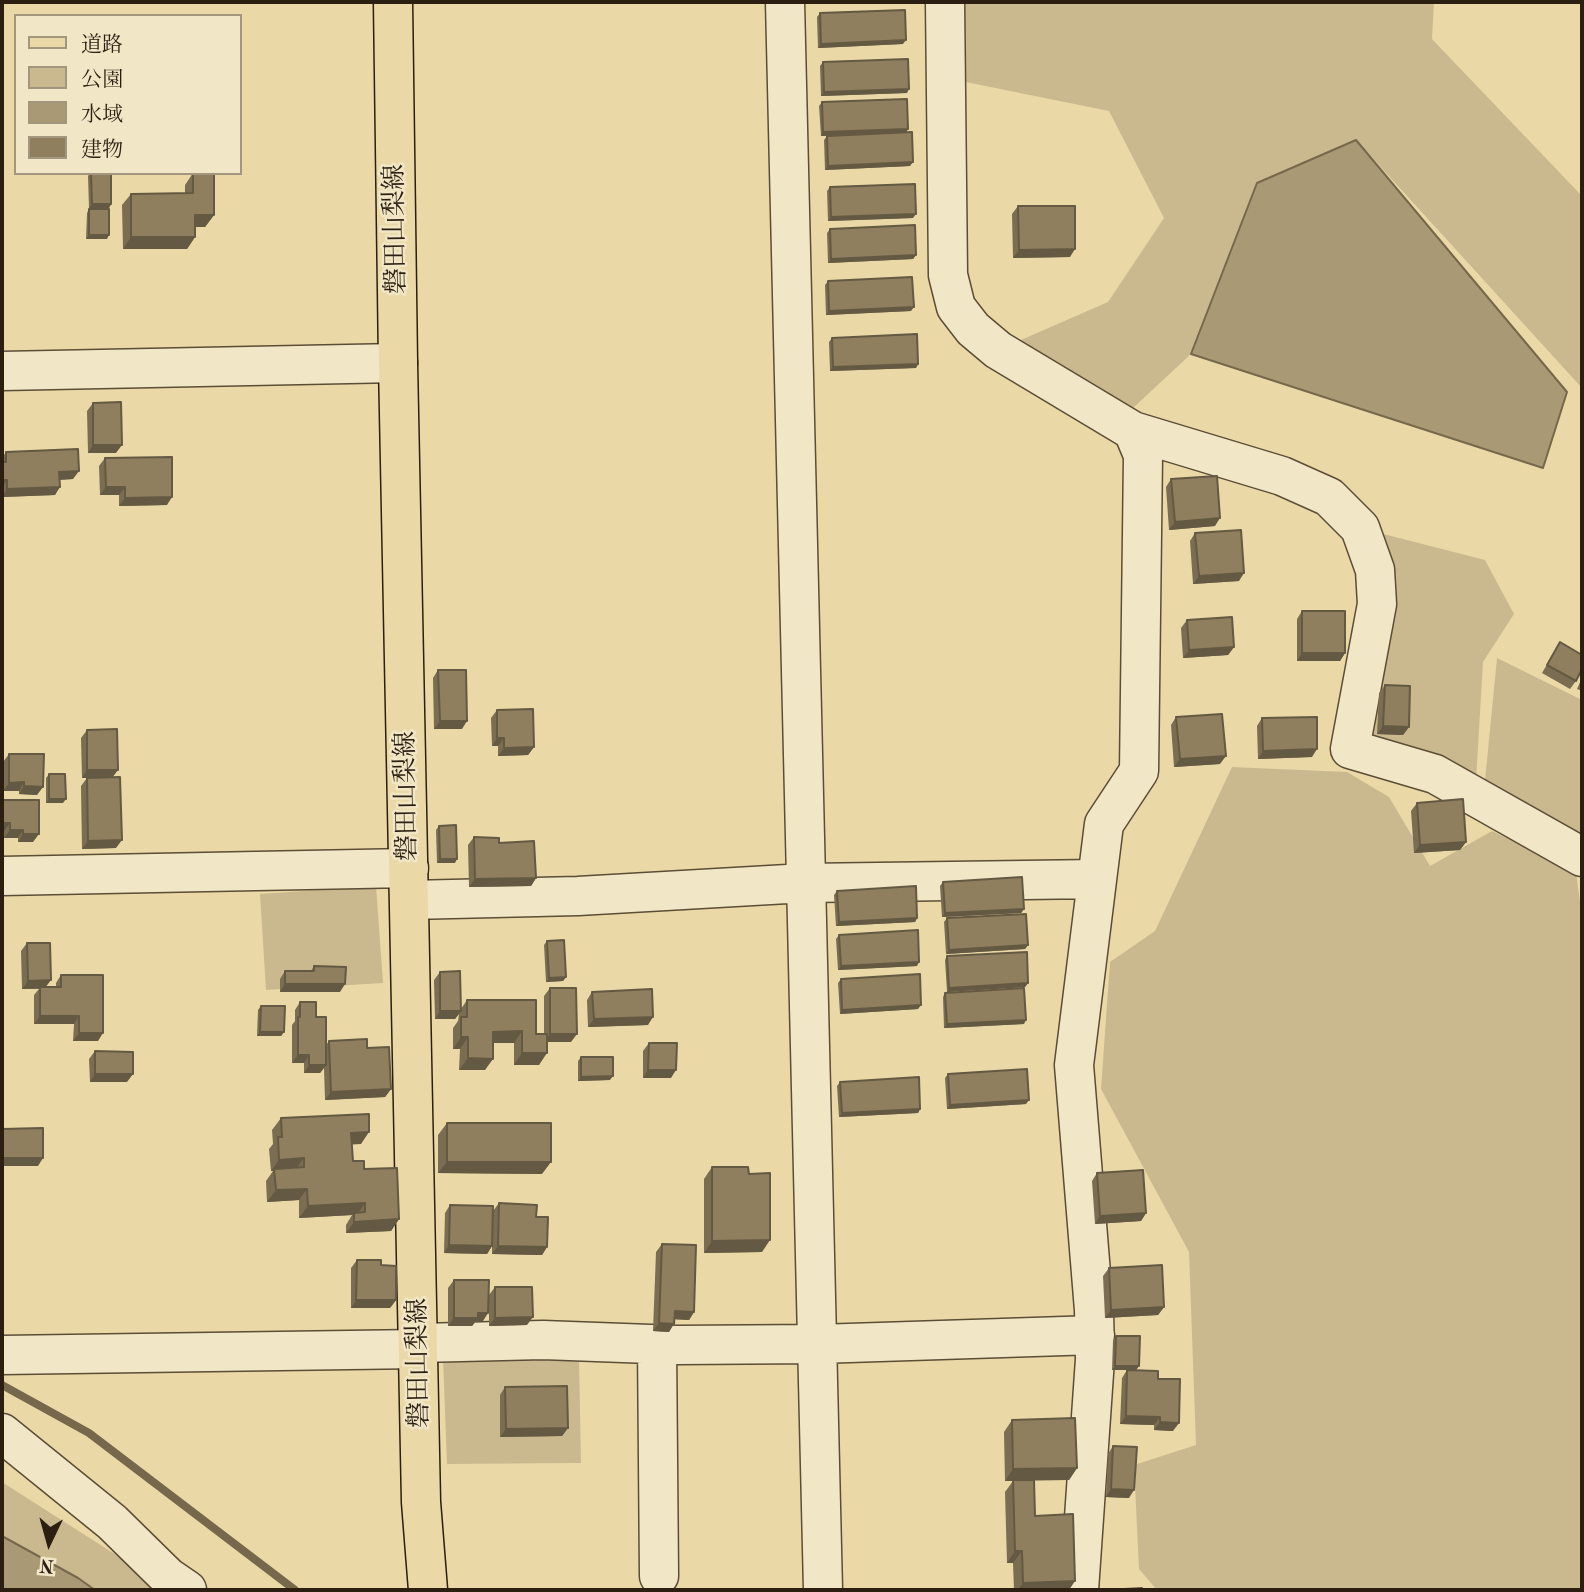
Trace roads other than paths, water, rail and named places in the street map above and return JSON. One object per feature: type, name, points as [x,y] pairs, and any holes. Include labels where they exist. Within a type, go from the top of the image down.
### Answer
[{"type":"main road","name":"磐田山梨線","points":[[393,2],[421,1502],[428,1590]]},
{"type":"street","points":[[785,2],[823,1590]]},
{"type":"street","points":[[945,2],[948,275],[956,307],[973,329],[998,350],[1133,431],[1282,476],[1329,497],[1360,528],[1375,570],[1377,604],[1350,749],[1435,774],[1582,857]]},
{"type":"street","points":[[2,371],[398,363]]},
{"type":"street","points":[[1079,1590],[1095,1335],[1074,1065],[1104,824],[1139,771],[1143,455],[1133,431]]},
{"type":"street","points":[[2,876],[409,884],[578,896],[805,883],[1097,879]]},
{"type":"street","points":[[2,1355],[419,1346],[543,1340],[657,1344],[818,1344],[1095,1335]]},
{"type":"street","points":[[657,1344],[659,1576]]},
{"type":"street","points":[[2,1433],[112,1522],[164,1578]]},
{"type":"street","points":[[45,1500],[164,1578]]},
{"type":"water","points":[[1356,140],[1567,392],[1543,468],[1191,354],[1257,183]]},
{"type":"water","points":[[2,1536],[78,1578],[95,1590],[2,1590]]},
{"type":"waterway","points":[[2,1385],[89,1433],[295,1590]]}]
